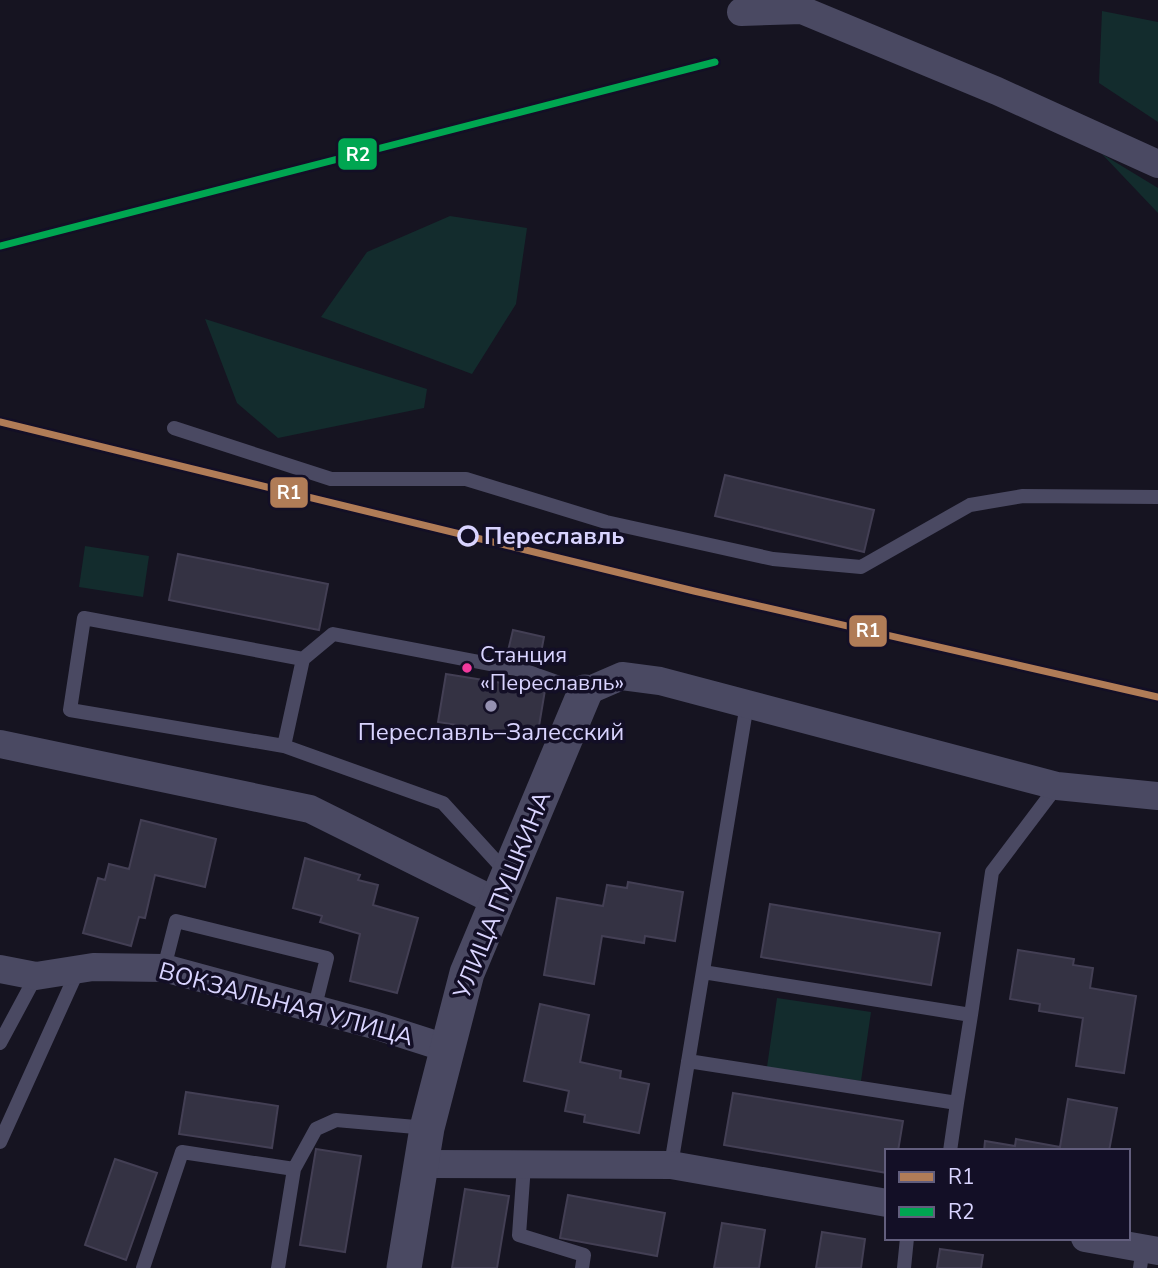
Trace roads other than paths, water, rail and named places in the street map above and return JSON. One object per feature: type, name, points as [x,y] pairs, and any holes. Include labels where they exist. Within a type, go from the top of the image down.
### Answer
[{"type":"street","points":[[741,12],[802,10],[997,91],[1158,164]]},
{"type":"street","points":[[584,692],[622,676],[660,681],[1057,786],[1158,796]]},
{"type":"street","name":"УЛИЦА ПУШКИНА","points":[[404,1268],[427,1128],[467,973],[584,692]]},
{"type":"street","points":[[0,744],[310,809],[503,888]]},
{"type":"street","name":"ВОКЗАЛЬНАЯ УЛИЦА","points":[[0,969],[36,976],[77,972],[93,967],[164,968],[374,1025],[446,1048]]},
{"type":"street","points":[[423,1164],[671,1165],[885,1203]]},
{"type":"street","points":[[1092,1240],[1147,1256]]},
{"type":"lane","points":[[174,428],[331,479],[466,480],[632,528],[773,559],[861,567],[970,505],[1023,496],[1158,497]]},
{"type":"lane","points":[[303,659],[84,618],[70,710],[284,746],[443,803],[503,888]]},
{"type":"lane","points":[[284,746],[303,659],[333,634],[526,671],[584,692]]},
{"type":"lane","points":[[671,1165],[747,704]]},
{"type":"lane","points":[[950,1149],[992,872],[1057,786]]},
{"type":"lane","points":[[164,968],[176,920],[327,958],[314,1010]]},
{"type":"lane","points":[[0,1142],[77,972]]},
{"type":"lane","points":[[703,972],[971,1015]]},
{"type":"lane","points":[[0,1043],[36,976]]},
{"type":"lane","points":[[688,1061],[957,1103]]},
{"type":"lane","points":[[278,1268],[294,1169],[316,1129],[335,1120],[427,1128]]},
{"type":"lane","points":[[143,1268],[182,1152],[294,1169]]},
{"type":"lane","points":[[524,1165],[519,1235],[584,1255],[582,1268]]},
{"type":"lane","points":[[904,1268],[907,1240]]},
{"type":"place","name":"Переславль","points":[[468,536]]},
{"type":"place","name":"Станция «Переславль»","points":[[467,668]]},
{"type":"place","name":"Переславль–Залесский","points":[[491,706]]}]
